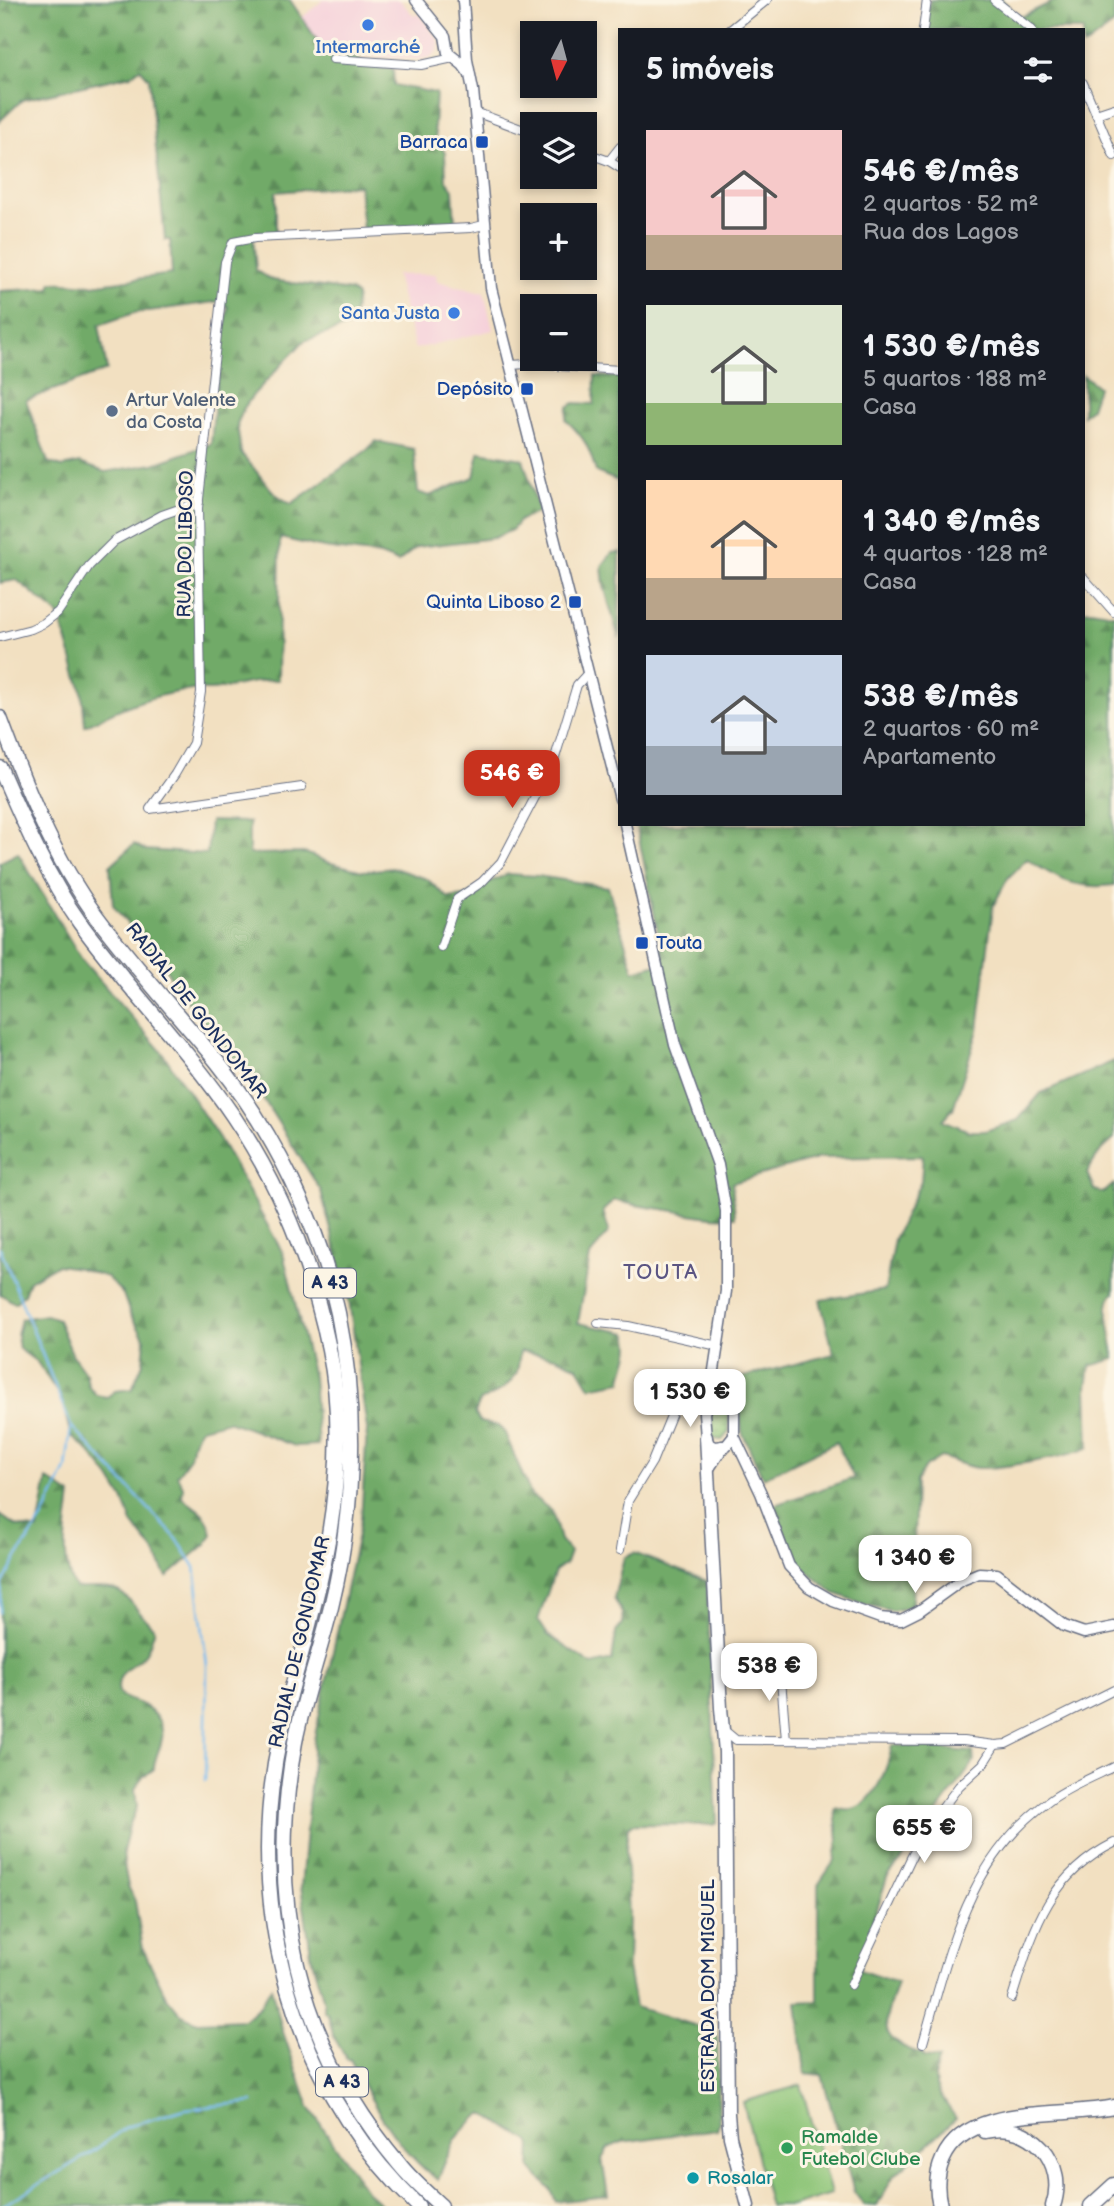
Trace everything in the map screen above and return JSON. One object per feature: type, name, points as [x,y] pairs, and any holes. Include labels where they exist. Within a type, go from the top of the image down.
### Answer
[{"type":"highway","name":"RADIAL DE GONDOMAR","points":[[0,718],[21,776],[71,877],[145,978],[220,1065],[271,1142],[314,1235],[337,1310],[349,1382],[352,1420],[351,1485],[338,1579],[296,1737],[286,1793],[282,1934]]},
{"type":"highway","name":"RADIAL DE GONDOMAR","points":[[0,768],[26,828],[78,920],[208,1082],[258,1155],[278,1191],[320,1309],[330,1354],[337,1412],[334,1504],[325,1559],[281,1731],[270,1791],[268,1878],[282,1934],[317,2031],[342,2083],[402,2168],[441,2206]]},
{"type":"highway","name":"A 43","points":[[282,1934],[290,2000],[304,2038],[329,2090],[358,2138],[389,2178],[418,2206]]},
{"type":"highway","points":[[940,2206],[937,2195],[938,2171],[945,2154],[963,2132],[994,2121],[1114,2107]]},
{"type":"highway","points":[[949,2206],[945,2183],[953,2158],[976,2135],[997,2129],[1023,2133],[1044,2150],[1056,2174],[1057,2186],[1053,2206]]},
{"type":"highway","points":[[1091,2206],[1114,2185]]},
{"type":"main road","points":[[415,0],[442,30],[456,39],[463,40],[467,48]]},
{"type":"main road","points":[[463,0],[491,288],[618,791]]},
{"type":"main road","points":[[447,47],[450,41],[462,34],[465,24]]},
{"type":"main road","points":[[442,30],[449,53],[463,65],[472,81]]},
{"type":"main road","points":[[453,58],[460,58],[467,48]]},
{"type":"main road","points":[[625,826],[675,1045],[718,1165],[726,1210],[726,1291],[707,1405],[706,1437],[709,1444],[724,1447],[751,1472]]},
{"type":"main road","points":[[718,1346],[719,1391],[724,1401],[734,1410],[734,1436],[789,1566],[809,1587],[833,1601],[880,1618],[901,1620],[919,1611],[962,1580],[979,1573],[997,1574],[1064,1626],[1084,1633],[1114,1627]]},
{"type":"main road","points":[[707,1405],[719,1400],[724,1401]]},
{"type":"main road","points":[[708,1468],[734,1436]]},
{"type":"main road","name":"ESTRADA DOM MIGUEL","points":[[706,1437],[720,1708],[719,1753],[725,1757]]},
{"type":"main road","name":"ESTRADA DOM MIGUEL","points":[[720,1708],[725,1757],[728,2114],[730,2137],[748,2206]]},
{"type":"street","points":[[732,28],[767,0]]},
{"type":"street","points":[[923,28],[928,0]]},
{"type":"street","points":[[994,0],[1029,28]]},
{"type":"street","points":[[438,62],[447,47]]},
{"type":"street","points":[[333,59],[421,65],[453,58]]},
{"type":"street","points":[[1085,88],[1114,156]]},
{"type":"street","points":[[1096,114],[1114,108]]},
{"type":"street","points":[[475,112],[520,129]]},
{"type":"street","points":[[609,160],[618,149]]},
{"type":"street","points":[[597,156],[618,167]]},
{"type":"street","name":"RUA DO LIBOSO","points":[[302,787],[150,809],[193,743],[201,692],[199,502],[225,262],[233,242],[255,238],[471,228],[484,225]]},
{"type":"street","points":[[510,365],[618,370]]},
{"type":"street","points":[[0,637],[44,623],[58,612],[89,566],[114,541],[162,515],[199,502]]},
{"type":"street","points":[[1085,580],[1114,612]]},
{"type":"street","points":[[441,947],[457,899],[482,882],[501,862],[554,761],[576,685],[588,673]]},
{"type":"street","points":[[598,1323],[628,1326],[718,1346]]},
{"type":"street","points":[[620,1550],[628,1502],[652,1462],[673,1409],[684,1402],[707,1405]]},
{"type":"street","points":[[774,1658],[780,1667],[786,1740]]},
{"type":"street","points":[[725,1757],[729,1743],[736,1740],[962,1741],[1006,1744],[1114,1690]]},
{"type":"street","points":[[724,1729],[736,1740]]},
{"type":"street","points":[[851,1985],[929,1826],[995,1745]]},
{"type":"street","points":[[923,2043],[968,1900],[989,1863],[1028,1817],[1045,1804],[1114,1767]]},
{"type":"street","points":[[1012,1998],[1034,1929],[1046,1906],[1059,1887],[1081,1865],[1114,1843]]},
{"type":"shaded area","points":[[323,0],[400,0],[414,16],[419,14],[439,41],[438,51],[429,58],[420,59],[327,54],[299,20]]},
{"type":"shaded area","points":[[436,274],[437,281],[484,292],[493,330],[415,349],[396,275]]},
{"type":"green space","points":[[0,0],[290,0],[327,55],[357,57],[365,65],[393,69],[394,85],[436,93],[434,128],[436,138],[445,153],[446,180],[453,189],[455,224],[363,230],[359,185],[276,192],[276,235],[253,235],[256,270],[272,280],[351,291],[357,296],[352,325],[304,341],[254,394],[237,424],[241,453],[274,493],[291,504],[376,441],[414,449],[418,492],[429,496],[474,477],[479,452],[523,459],[539,512],[520,520],[512,530],[494,538],[417,547],[398,562],[380,555],[324,548],[280,538],[278,680],[150,698],[85,726],[82,692],[59,615],[17,580],[0,583],[0,291],[50,288],[52,282],[92,285],[172,274],[170,240],[165,240],[149,78],[140,68],[131,75],[22,100],[0,121]],"holes":[[[222,301],[228,307],[211,444],[154,464],[105,472],[80,463],[62,467],[48,462],[26,400],[107,370],[99,325],[134,313]]]},
{"type":"green space","points":[[930,0],[1001,0],[1021,17],[1056,0],[1114,0],[1114,24],[1085,46],[1085,28],[923,28]]},
{"type":"green space","points":[[595,376],[618,377],[618,481],[596,472],[586,443],[566,420],[568,407],[574,403],[594,404]]},
{"type":"green space","points":[[1085,377],[1098,387],[1091,408],[1085,413]]},
{"type":"green space","points":[[618,552],[618,635],[604,586],[602,566],[612,553]]},
{"type":"green space","points":[[1085,611],[1114,614],[1114,885],[1078,884],[1048,872],[1027,859],[1008,878],[993,906],[978,1030],[953,1109],[943,1120],[969,1131],[985,1131],[1018,1120],[1041,1093],[1114,1061],[1114,1139],[1099,1153],[1087,1173],[1094,1190],[1103,1193],[1114,1184],[1114,1293],[1108,1306],[1108,1314],[1114,1359],[1090,1366],[1087,1387],[1089,1447],[1053,1458],[987,1468],[973,1467],[941,1457],[925,1467],[916,1481],[912,1606],[893,1611],[834,1593],[796,1562],[774,1505],[854,1478],[836,1442],[763,1478],[742,1432],[739,1407],[728,1381],[834,1354],[820,1300],[885,1290],[894,1239],[921,1181],[923,1156],[820,1158],[732,1183],[735,1217],[701,1216],[614,1200],[603,1211],[609,1231],[590,1256],[578,1323],[627,1333],[630,1345],[622,1381],[590,1387],[578,1367],[556,1357],[520,1351],[518,1368],[510,1383],[480,1401],[475,1413],[480,1422],[499,1426],[505,1433],[531,1495],[552,1511],[560,1540],[570,1552],[566,1563],[555,1571],[538,1620],[548,1635],[592,1665],[612,1660],[616,1632],[623,1624],[622,1613],[614,1598],[624,1558],[634,1553],[707,1581],[717,1823],[633,1824],[628,1827],[628,1968],[635,2007],[717,2032],[719,2123],[717,2129],[622,2142],[608,2148],[602,2159],[608,2196],[556,2202],[551,2190],[530,2167],[531,2142],[483,2113],[460,2134],[450,2150],[438,2180],[398,2141],[333,2035],[328,2014],[324,2011],[312,1960],[301,1887],[314,1740],[361,1520],[367,1429],[349,1301],[321,1191],[251,1079],[176,987],[159,956],[145,947],[113,905],[110,866],[134,844],[145,850],[207,854],[210,821],[249,822],[249,854],[306,853],[327,862],[363,871],[394,868],[427,879],[448,898],[466,896],[508,874],[608,887],[634,971],[664,962],[636,826],[1085,826]]},
{"type":"green space","points":[[18,853],[82,960],[162,1052],[219,1138],[283,1253],[313,1377],[318,1445],[295,1446],[228,1421],[201,1428],[193,1441],[190,1457],[177,1475],[183,1487],[182,1497],[204,1515],[212,1534],[206,1544],[167,1577],[154,1551],[132,1523],[123,1499],[110,1478],[88,1450],[71,1436],[61,1398],[37,1362],[19,1349],[17,1335],[21,1319],[46,1315],[58,1320],[73,1356],[96,1395],[107,1397],[115,1391],[132,1389],[143,1363],[145,1339],[130,1314],[123,1294],[107,1277],[79,1268],[57,1265],[29,1281],[24,1294],[15,1303],[0,1294],[0,862]]},
{"type":"green space","points":[[718,1406],[725,1407],[728,1412],[729,1432],[722,1440],[715,1439],[711,1433],[710,1411]]},
{"type":"green space","points":[[47,1479],[71,1495],[66,1554],[67,1566],[75,1588],[105,1588],[120,1592],[155,1629],[147,1651],[123,1673],[118,1687],[121,1695],[152,1712],[162,1729],[162,1741],[154,1769],[143,1777],[135,1789],[137,1807],[123,1852],[143,1949],[166,1996],[182,2015],[197,2022],[244,2020],[260,2006],[271,1987],[282,2029],[309,2107],[367,2192],[383,2206],[0,2206],[0,1515],[16,1526],[38,1530]]},
{"type":"green space","points":[[892,1745],[973,1752],[974,1762],[887,1877],[859,1970],[897,1983],[887,2019],[890,2035],[896,2042],[922,2054],[923,2057],[939,2059],[935,2076],[938,2090],[956,2118],[893,2177],[877,2206],[864,2205],[854,2192],[822,2075],[805,2073],[797,2002],[818,2001],[818,1885],[835,1860],[838,1840],[835,1808],[852,1809],[868,1800],[880,1783]]},
{"type":"green space","name":"Ramalde Futebol Clube","points":[[801,2085],[831,2194],[792,2206],[770,2206],[743,2102]]},
{"type":"waterway","points":[[0,1248],[71,1426],[177,1539],[195,1567],[207,1666],[205,1781]]},
{"type":"waterway","points":[[0,1612],[2,1585],[42,1519],[66,1469],[71,1426]]},
{"type":"waterway","points":[[2,2206],[92,2152],[126,2127],[185,2109],[253,2102]]},
{"type":"place","name":"Intermarché","points":[[368,25]]},
{"type":"place","name":"Barraca","points":[[482,142]]},
{"type":"place","name":"Santa Justa","points":[[454,313]]},
{"type":"place","name":"Depósito","points":[[527,389]]},
{"type":"place","name":"Artur Valente da Costa","points":[[112,411]]},
{"type":"place","name":"Quinta Liboso 2","points":[[575,602]]},
{"type":"place","name":"Touta","points":[[642,943]]},
{"type":"place","name":"Ramalde Futebol Clube","points":[[787,2148]]},
{"type":"place","name":"Rosalar","points":[[693,2178]]},
{"type":"district","name":"TOUTA","points":[[661,1272]]}]
